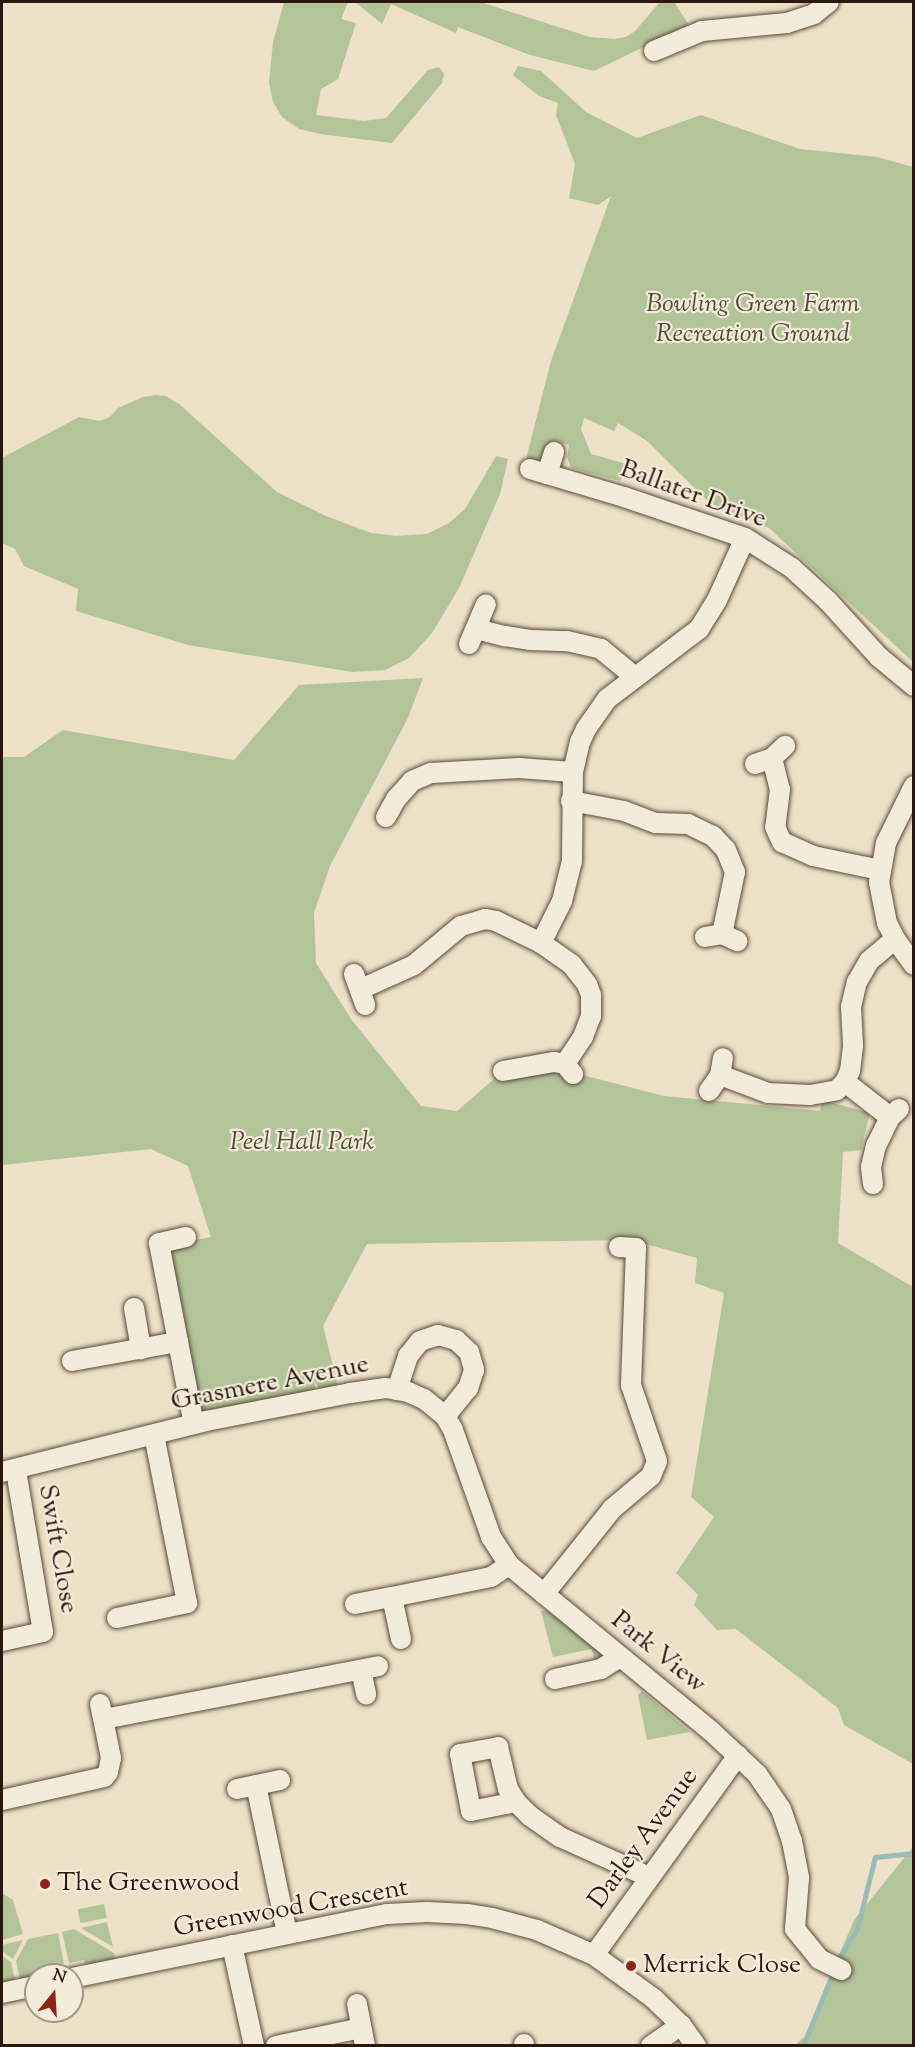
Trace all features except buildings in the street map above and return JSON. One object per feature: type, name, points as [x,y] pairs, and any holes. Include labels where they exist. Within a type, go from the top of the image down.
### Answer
[{"type":"street","points":[[654,51],[702,31],[794,21],[814,14],[829,2]]},
{"type":"street","name":"Ballater Drive","points":[[554,452],[539,472],[745,538],[792,568],[828,601],[879,657],[914,686]]},
{"type":"street","points":[[541,943],[562,901],[572,861],[571,801],[573,772],[580,742],[596,712],[607,699],[699,629],[717,600],[745,538]]},
{"type":"street","points":[[486,604],[473,637],[505,636],[530,640],[567,640],[601,649],[635,678]]},
{"type":"street","points":[[771,756],[780,789],[775,827],[782,842],[813,856],[880,870]]},
{"type":"street","points":[[386,817],[396,799],[412,781],[431,773],[519,768],[573,772]]},
{"type":"street","points":[[911,796],[886,843],[880,870],[883,910],[895,939],[914,965]]},
{"type":"street","points":[[571,801],[624,811],[656,823],[688,824],[713,836],[726,850],[735,872],[721,937]]},
{"type":"street","points":[[360,989],[414,965],[450,933],[474,921],[496,921],[541,943],[572,965],[581,975],[591,994],[591,1016],[569,1069],[533,1065],[503,1071]]},
{"type":"street","points":[[717,1075],[754,1089],[795,1096],[827,1093],[837,1089],[845,1082],[852,1058],[851,1007],[857,982],[869,961],[895,939]]},
{"type":"street","points":[[845,1082],[894,1113],[873,1156],[873,1184]]},
{"type":"street","points":[[186,1237],[159,1242],[194,1424]]},
{"type":"street","points":[[544,1594],[612,1509],[651,1476],[657,1461],[631,1385],[646,1265],[636,1248],[619,1247]]},
{"type":"street","points":[[134,1308],[141,1349]]},
{"type":"street","points":[[397,1390],[414,1347],[420,1341],[438,1335],[456,1340],[469,1352],[474,1370],[463,1397],[444,1416]]},
{"type":"street","points":[[72,1361],[178,1342]]},
{"type":"street","name":"Grasmere Avenue","points":[[9,1471],[194,1424],[350,1393],[374,1389],[397,1390],[424,1399],[444,1416],[453,1430],[491,1537],[509,1565],[544,1594]]},
{"type":"street","points":[[117,1618],[187,1603],[154,1435]]},
{"type":"street","name":"Swift Close","points":[[2,1641],[43,1632],[9,1471]]},
{"type":"street","points":[[355,1604],[490,1576],[509,1565]]},
{"type":"street","name":"Park View","points":[[544,1594],[738,1755],[757,1774],[781,1809],[792,1841],[799,1878],[795,1929],[819,1959],[842,1970]]},
{"type":"street","points":[[392,1597],[401,1639]]},
{"type":"street","points":[[555,1679],[601,1669],[613,1664],[620,1657]]},
{"type":"street","points":[[2,1800],[104,1777],[108,1772],[111,1758],[102,1711],[219,1689],[369,1668],[366,1694]]},
{"type":"street","name":"Darley Avenue","points":[[594,1956],[649,1876],[738,1755]]},
{"type":"street","points":[[280,1780],[247,1787],[288,1934]]},
{"type":"street","points":[[516,1802],[560,1837],[649,1876]]},
{"type":"street","name":"Greenwood Crescent","points":[[84,1976],[387,1914],[427,1912],[492,1918],[537,1930],[594,1956],[624,1975],[681,2025],[696,2046]]},
{"type":"street","points":[[232,1945],[254,2046]]},
{"type":"street","points":[[2,1993],[24,1988]]},
{"type":"street","points":[[276,2046],[363,2037],[357,2004]]},
{"type":"street","points":[[651,2046],[681,2025]]},
{"type":"green space","points":[[284,2],[348,2],[341,19],[356,23],[338,79],[321,89],[316,115],[364,121],[386,118],[428,70],[439,67],[444,74],[442,83],[392,143],[320,134],[299,129],[282,117],[273,102],[269,83],[273,42]]},
{"type":"green space","points":[[355,2],[480,2],[590,37],[615,39],[626,37],[635,31],[660,2],[674,2],[689,25],[594,71],[530,55],[458,27],[456,33],[391,4],[382,24]]},
{"type":"green space","name":"Bowling Green Farm Recreation Ground","points":[[518,66],[541,71],[586,112],[637,138],[701,115],[800,149],[877,157],[913,167],[913,662],[769,528],[710,503],[647,441],[618,423],[614,431],[584,418],[581,429],[591,454],[630,465],[620,481],[571,468],[567,457],[569,445],[553,441],[548,457],[538,461],[526,459],[551,361],[611,196],[598,205],[569,198],[575,164],[556,115],[558,103],[539,96],[513,75]]},
{"type":"green space","points":[[166,396],[179,404],[277,492],[326,516],[371,533],[396,536],[427,534],[449,523],[465,509],[496,456],[508,459],[500,494],[459,588],[432,633],[409,658],[385,670],[352,672],[188,645],[76,611],[78,589],[24,566],[15,549],[2,543],[2,458],[79,417],[100,421],[110,417],[118,408],[143,397]]},
{"type":"green space","name":"Peel Hall Park","points":[[423,678],[408,718],[330,866],[314,913],[316,963],[351,1019],[421,1106],[457,1111],[501,1073],[544,1065],[664,1096],[820,1111],[822,1100],[870,1113],[861,1150],[843,1152],[838,1243],[913,1287],[913,1764],[844,1725],[838,1708],[736,1629],[717,1630],[694,1605],[698,1595],[676,1573],[714,1517],[691,1497],[724,1293],[695,1283],[697,1258],[631,1240],[367,1244],[323,1326],[338,1386],[320,1389],[314,1381],[317,1398],[206,1421],[200,1408],[168,1245],[211,1237],[188,1166],[151,1149],[2,1165],[2,757],[24,757],[63,730],[234,760],[299,685]]},
{"type":"green space","points":[[552,1609],[606,1656],[595,1665],[592,1649],[553,1657],[541,1611]]},
{"type":"green space","points":[[642,1691],[690,1732],[647,1740],[638,1695]]},
{"type":"green space","points":[[913,1847],[913,2045],[794,2046],[805,2036],[854,1920]]},
{"type":"green space","points":[[2,1893],[13,1900],[23,1934],[2,1940]]},
{"type":"green space","points":[[104,1904],[107,1918],[81,1923],[78,1910]]},
{"type":"green space","points":[[107,1922],[113,1947],[81,1928]]},
{"type":"green space","points":[[74,1929],[114,1953],[115,1959],[86,1965],[84,1960],[69,1963],[62,1932]]},
{"type":"green space","points":[[58,1933],[64,1963],[24,1963],[24,1978],[20,1979],[16,1961],[28,1939]]},
{"type":"green space","points":[[23,1940],[13,1959],[2,1951],[2,1945]]},
{"type":"green space","points":[[2,1956],[11,1962],[15,1980],[2,1983]]},
{"type":"waterway","points":[[803,2046],[839,1958],[857,1929],[875,1857],[914,1853]]},
{"type":"place","name":"The Greenwood","points":[[45,1884]]},
{"type":"place","name":"Merrick Close","points":[[631,1966]]}]
